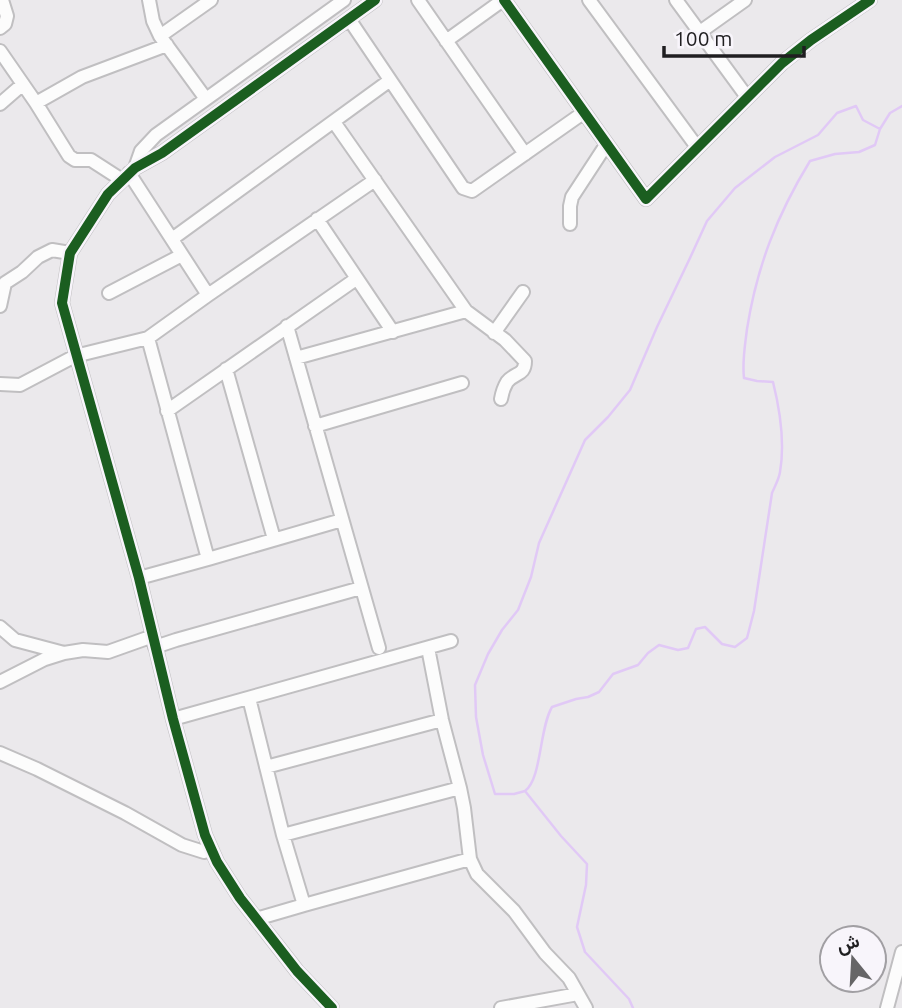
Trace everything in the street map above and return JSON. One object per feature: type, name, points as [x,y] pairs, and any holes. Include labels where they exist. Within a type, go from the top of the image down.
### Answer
[{"type":"street","points":[[0,28],[5,24],[7,16],[2,0]]},
{"type":"street","points":[[149,0],[153,21],[164,41],[206,99]]},
{"type":"street","points":[[36,103],[82,77],[164,41],[211,0]]},
{"type":"street","points":[[129,173],[148,143],[344,0]]},
{"type":"street","points":[[332,1008],[297,971],[240,898],[205,835],[173,719],[139,578],[62,303],[70,253],[108,194],[129,173],[162,153],[375,0]]},
{"type":"street","points":[[418,0],[525,154]]},
{"type":"street","points":[[446,41],[504,0],[646,199],[782,63],[870,0]]},
{"type":"street","points":[[589,0],[697,147]]},
{"type":"street","points":[[676,0],[747,97]]},
{"type":"street","points":[[700,33],[744,0]]},
{"type":"street","points":[[349,19],[463,188],[472,191],[583,113]]},
{"type":"street","points":[[0,51],[69,156],[75,160],[91,160],[129,173],[208,295]]},
{"type":"street","points":[[172,239],[389,81]]},
{"type":"street","points":[[0,104],[23,84]]},
{"type":"street","points":[[334,122],[467,311],[505,340],[525,361],[523,371],[508,381],[501,399]]},
{"type":"street","points":[[570,224],[572,197],[606,145]]},
{"type":"street","points":[[0,384],[20,385],[75,356],[148,338],[375,180]]},
{"type":"street","points":[[317,219],[393,332]]},
{"type":"street","points":[[0,306],[5,283],[38,257],[52,250],[70,253]]},
{"type":"street","points":[[109,293],[182,256]]},
{"type":"street","points":[[167,411],[356,279]]},
{"type":"street","points":[[494,333],[523,292]]},
{"type":"street","points":[[296,359],[467,311]]},
{"type":"street","points":[[287,326],[379,648]]},
{"type":"street","points":[[148,338],[208,559]]},
{"type":"street","points":[[226,369],[274,539]]},
{"type":"street","points":[[315,426],[462,383]]},
{"type":"street","points":[[139,578],[342,520]]},
{"type":"street","points":[[0,682],[45,659],[64,653],[83,650],[108,652],[176,640],[361,588]]},
{"type":"street","points":[[0,627],[15,640],[64,653]]},
{"type":"street","points":[[173,719],[451,641]]},
{"type":"street","points":[[428,648],[442,720],[464,808],[470,859],[477,874],[514,911],[545,953],[569,978],[586,1008]]},
{"type":"street","points":[[250,698],[283,835],[304,905]]},
{"type":"street","points":[[266,767],[442,720]]},
{"type":"street","points":[[0,753],[125,813],[182,845],[204,852],[212,850]]},
{"type":"street","points":[[283,835],[460,788]]},
{"type":"street","points":[[256,919],[470,859]]},
{"type":"street","points":[[887,1008],[902,952]]},
{"type":"street","points":[[501,1008],[578,994]]},
{"type":"waterway","points":[[633,1008],[629,999],[585,952],[577,927],[586,885],[587,864],[525,791],[495,794],[483,755],[476,717],[475,685],[488,654],[518,610],[531,577],[539,543],[585,440],[630,390],[707,221],[735,188],[775,157],[818,135],[837,113],[856,106],[863,120],[880,129],[890,113],[902,106]]},
{"type":"waterway","points":[[525,791],[535,775],[552,707],[599,692],[613,674],[638,665],[659,645],[678,650],[688,648],[696,629],[705,627],[722,644],[735,647],[747,638],[782,450],[780,415],[773,382],[744,378],[747,329],[756,284],[778,221],[810,161],[835,154],[859,152],[875,145],[880,129]]},
{"type":"cycle path","points":[[332,1008],[297,971],[240,898],[217,862],[205,835],[173,719],[139,578],[62,303],[70,253],[108,194],[135,168],[162,153],[375,0]]},
{"type":"cycle path","points":[[504,0],[646,199],[782,63],[870,0]]}]
